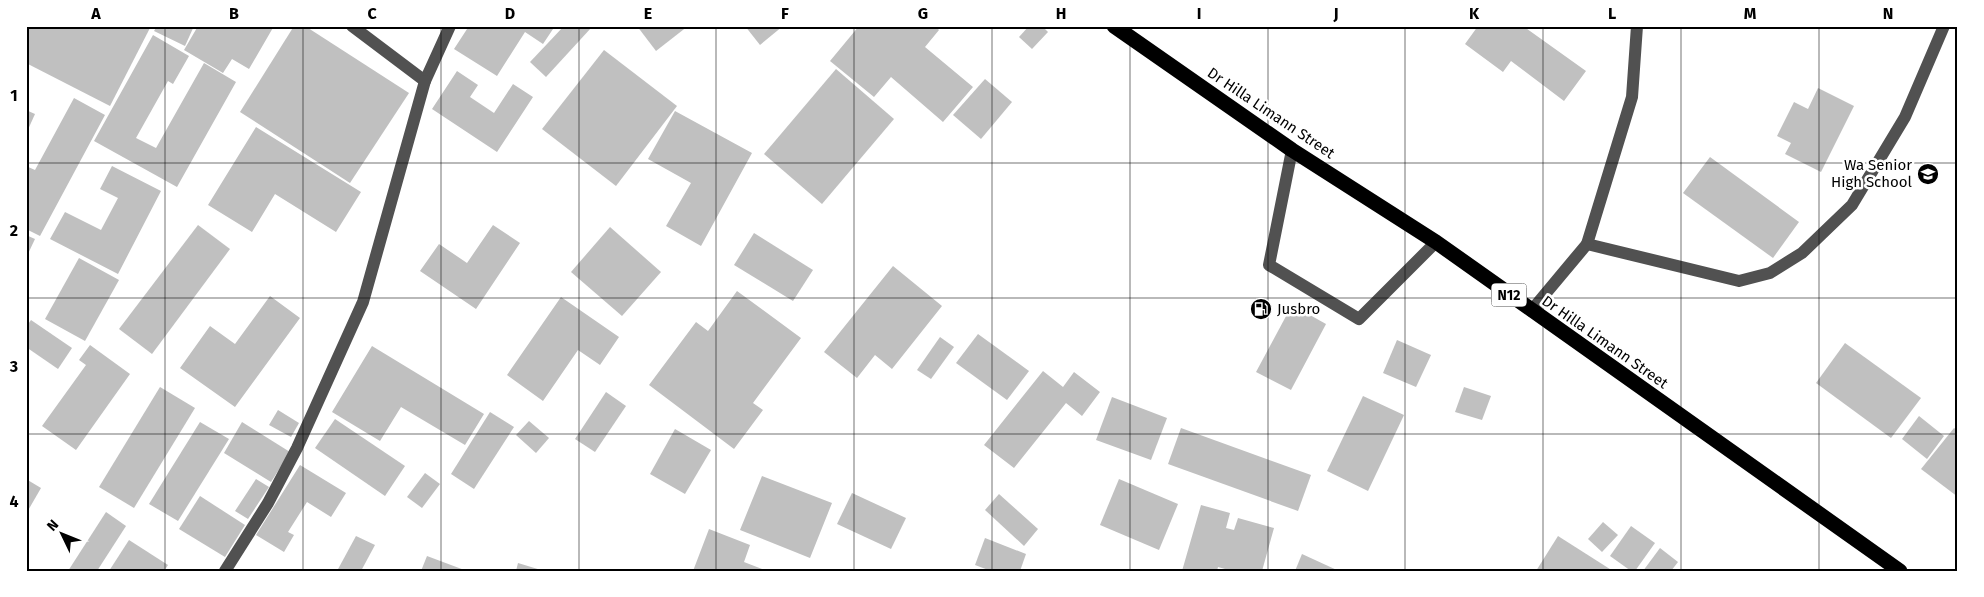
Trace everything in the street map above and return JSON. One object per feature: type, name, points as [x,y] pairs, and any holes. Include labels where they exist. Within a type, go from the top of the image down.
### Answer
[{"type":"highway","name":"Dr Hilla Limann Street","points":[[1114,26],[1292,150],[1436,242],[1900,571]]},
{"type":"street","points":[[352,26],[425,81]]},
{"type":"street","points":[[225,571],[268,503],[297,448],[363,302],[425,81],[450,26]]},
{"type":"street","points":[[1531,311],[1588,244],[1632,97],[1637,26]]},
{"type":"street","points":[[1588,244],[1739,280],[1770,274],[1802,253],[1852,205],[1905,117],[1944,26]]},
{"type":"street","points":[[1292,150],[1269,265],[1359,320],[1436,242]]},
{"type":"building","points":[[26,26],[151,26],[110,106],[26,63]]},
{"type":"building","points":[[157,26],[194,26],[185,46],[154,31]]},
{"type":"building","points":[[198,26],[274,26],[249,69],[232,59],[223,73],[184,50]]},
{"type":"building","points":[[294,26],[305,26],[409,93],[350,183],[240,112]]},
{"type":"building","points":[[469,26],[555,26],[543,44],[525,32],[497,76],[454,49]]},
{"type":"building","points":[[564,26],[590,26],[591,28],[546,77],[530,62]]},
{"type":"building","points":[[637,26],[688,26],[656,51]]},
{"type":"building","points":[[745,26],[783,26],[760,45]]},
{"type":"building","points":[[859,26],[935,26],[939,30],[925,47],[973,87],[943,122],[891,77],[874,97],[830,61]]},
{"type":"building","points":[[1029,26],[1042,26],[1048,32],[1032,49],[1019,37]]},
{"type":"building","points":[[1478,26],[1523,26],[1586,71],[1564,101],[1511,61],[1503,72],[1465,44]]},
{"type":"building","points":[[153,35],[189,56],[173,84],[168,81],[136,138],[156,148],[204,63],[236,82],[177,187],[94,141]]},
{"type":"building","points":[[604,50],[677,106],[616,186],[542,129]]},
{"type":"building","points":[[836,69],[894,119],[822,204],[764,154]]},
{"type":"building","points":[[457,71],[478,85],[470,97],[494,113],[513,84],[533,97],[497,152],[432,109]]},
{"type":"building","points":[[985,79],[1012,102],[981,139],[953,115]]},
{"type":"building","points":[[1818,88],[1854,106],[1821,172],[1785,154],[1791,143],[1777,136],[1794,102],[1808,109]]},
{"type":"building","points":[[74,98],[105,115],[40,236],[26,229],[26,166],[35,170]]},
{"type":"building","points":[[26,110],[35,114],[26,134]]},
{"type":"building","points":[[675,111],[752,153],[701,246],[666,226],[691,183],[648,159]]},
{"type":"building","points":[[256,127],[361,192],[336,232],[275,194],[252,232],[208,205]]},
{"type":"building","points":[[1710,157],[1799,222],[1773,258],[1683,193]]},
{"type":"building","points":[[112,166],[161,191],[118,274],[50,239],[65,212],[101,230],[118,198],[100,189]]},
{"type":"building","points":[[198,225],[230,249],[152,354],[119,329]]},
{"type":"building","points":[[493,225],[520,243],[476,309],[420,271],[439,244],[467,263]]},
{"type":"building","points":[[610,227],[661,272],[622,316],[571,272]]},
{"type":"building","points":[[754,233],[813,270],[793,301],[734,265]]},
{"type":"building","points":[[26,235],[35,239],[26,258]]},
{"type":"building","points":[[79,258],[119,280],[85,341],[45,319]]},
{"type":"building","points":[[893,266],[942,306],[892,369],[875,355],[857,378],[824,352]]},
{"type":"building","points":[[737,291],[801,338],[753,403],[763,410],[734,449],[649,385],[696,322],[708,331]]},
{"type":"building","points":[[270,296],[300,318],[235,407],[180,368],[210,326],[235,344]]},
{"type":"building","points":[[561,297],[619,337],[600,365],[578,350],[543,401],[507,375]]},
{"type":"building","points":[[1292,305],[1326,324],[1291,390],[1256,372]]},
{"type":"building","points":[[31,320],[72,348],[58,369],[26,347],[26,327]]},
{"type":"building","points":[[978,334],[1029,371],[1007,400],[956,363]]},
{"type":"building","points":[[940,337],[954,347],[931,379],[917,370]]},
{"type":"building","points":[[1397,340],[1431,355],[1416,387],[1383,373]]},
{"type":"building","points":[[1845,343],[1921,398],[1891,438],[1816,383]]},
{"type":"building","points":[[90,345],[130,374],[76,450],[42,426],[86,365],[79,360]]},
{"type":"building","points":[[372,346],[484,414],[465,445],[401,407],[380,441],[332,412]]},
{"type":"building","points":[[1043,371],[1063,387],[1074,372],[1100,392],[1082,416],[1066,403],[1014,468],[984,445]]},
{"type":"building","points":[[160,387],[195,408],[134,508],[99,487]]},
{"type":"building","points":[[1464,387],[1491,396],[1482,420],[1455,412]]},
{"type":"building","points":[[606,392],[626,406],[595,452],[575,439]]},
{"type":"building","points":[[1363,396],[1404,415],[1368,491],[1327,471]]},
{"type":"building","points":[[1112,397],[1167,418],[1151,460],[1096,440]]},
{"type":"building","points":[[278,410],[299,423],[291,437],[269,425]]},
{"type":"building","points":[[490,412],[514,427],[474,489],[451,474]]},
{"type":"building","points":[[1919,416],[1944,436],[1927,459],[1902,439]]},
{"type":"building","points":[[335,419],[405,466],[385,496],[315,448]]},
{"type":"building","points":[[529,421],[549,438],[536,453],[516,435]]},
{"type":"building","points":[[200,422],[229,439],[178,521],[149,504]]},
{"type":"building","points":[[242,422],[290,452],[271,482],[224,453]]},
{"type":"building","points":[[1181,428],[1311,475],[1298,511],[1168,464]]},
{"type":"building","points":[[1954,428],[1958,431],[1958,497],[1921,469]]},
{"type":"building","points":[[675,429],[711,450],[685,494],[650,474]]},
{"type":"building","points":[[300,465],[346,493],[331,517],[307,502],[288,532],[294,535],[284,552],[256,535]]},
{"type":"building","points":[[425,473],[440,484],[422,508],[407,497]]},
{"type":"building","points":[[762,476],[832,503],[810,558],[740,530]]},
{"type":"building","points":[[26,479],[41,488],[26,514]]},
{"type":"building","points":[[256,479],[269,487],[248,519],[235,511]]},
{"type":"building","points":[[1119,479],[1178,504],[1159,550],[1100,525]]},
{"type":"building","points":[[852,493],[906,518],[891,549],[837,524]]},
{"type":"building","points":[[999,494],[1038,529],[1024,546],[985,510]]},
{"type":"building","points":[[200,496],[245,525],[225,557],[179,529]]},
{"type":"building","points":[[1201,505],[1230,513],[1226,528],[1234,530],[1238,518],[1274,528],[1262,571],[1225,571],[1225,569],[1218,567],[1217,571],[1182,571]]},
{"type":"building","points":[[106,512],[126,526],[97,571],[68,571]]},
{"type":"building","points":[[1603,522],[1618,535],[1602,552],[1588,539]]},
{"type":"building","points":[[1631,526],[1655,543],[1635,571],[1631,571],[1610,556]]},
{"type":"building","points":[[709,529],[750,545],[744,562],[767,571],[693,571]]},
{"type":"building","points":[[356,536],[375,545],[361,571],[337,571]]},
{"type":"building","points":[[1558,536],[1613,571],[1536,571]]},
{"type":"building","points":[[985,538],[1026,554],[1020,571],[991,571],[975,565]]},
{"type":"building","points":[[129,540],[168,565],[164,571],[109,571]]},
{"type":"building","points":[[1660,548],[1678,562],[1671,571],[1643,571]]},
{"type":"building","points":[[1302,554],[1339,571],[1295,571]]},
{"type":"building","points":[[427,556],[467,571],[421,571]]},
{"type":"building","points":[[518,563],[541,570],[541,571],[516,571]]},
{"type":"place","name":"Wa Senior High School","points":[[1928,174]]},
{"type":"place","name":"Jusbro","points":[[1261,309]]}]
